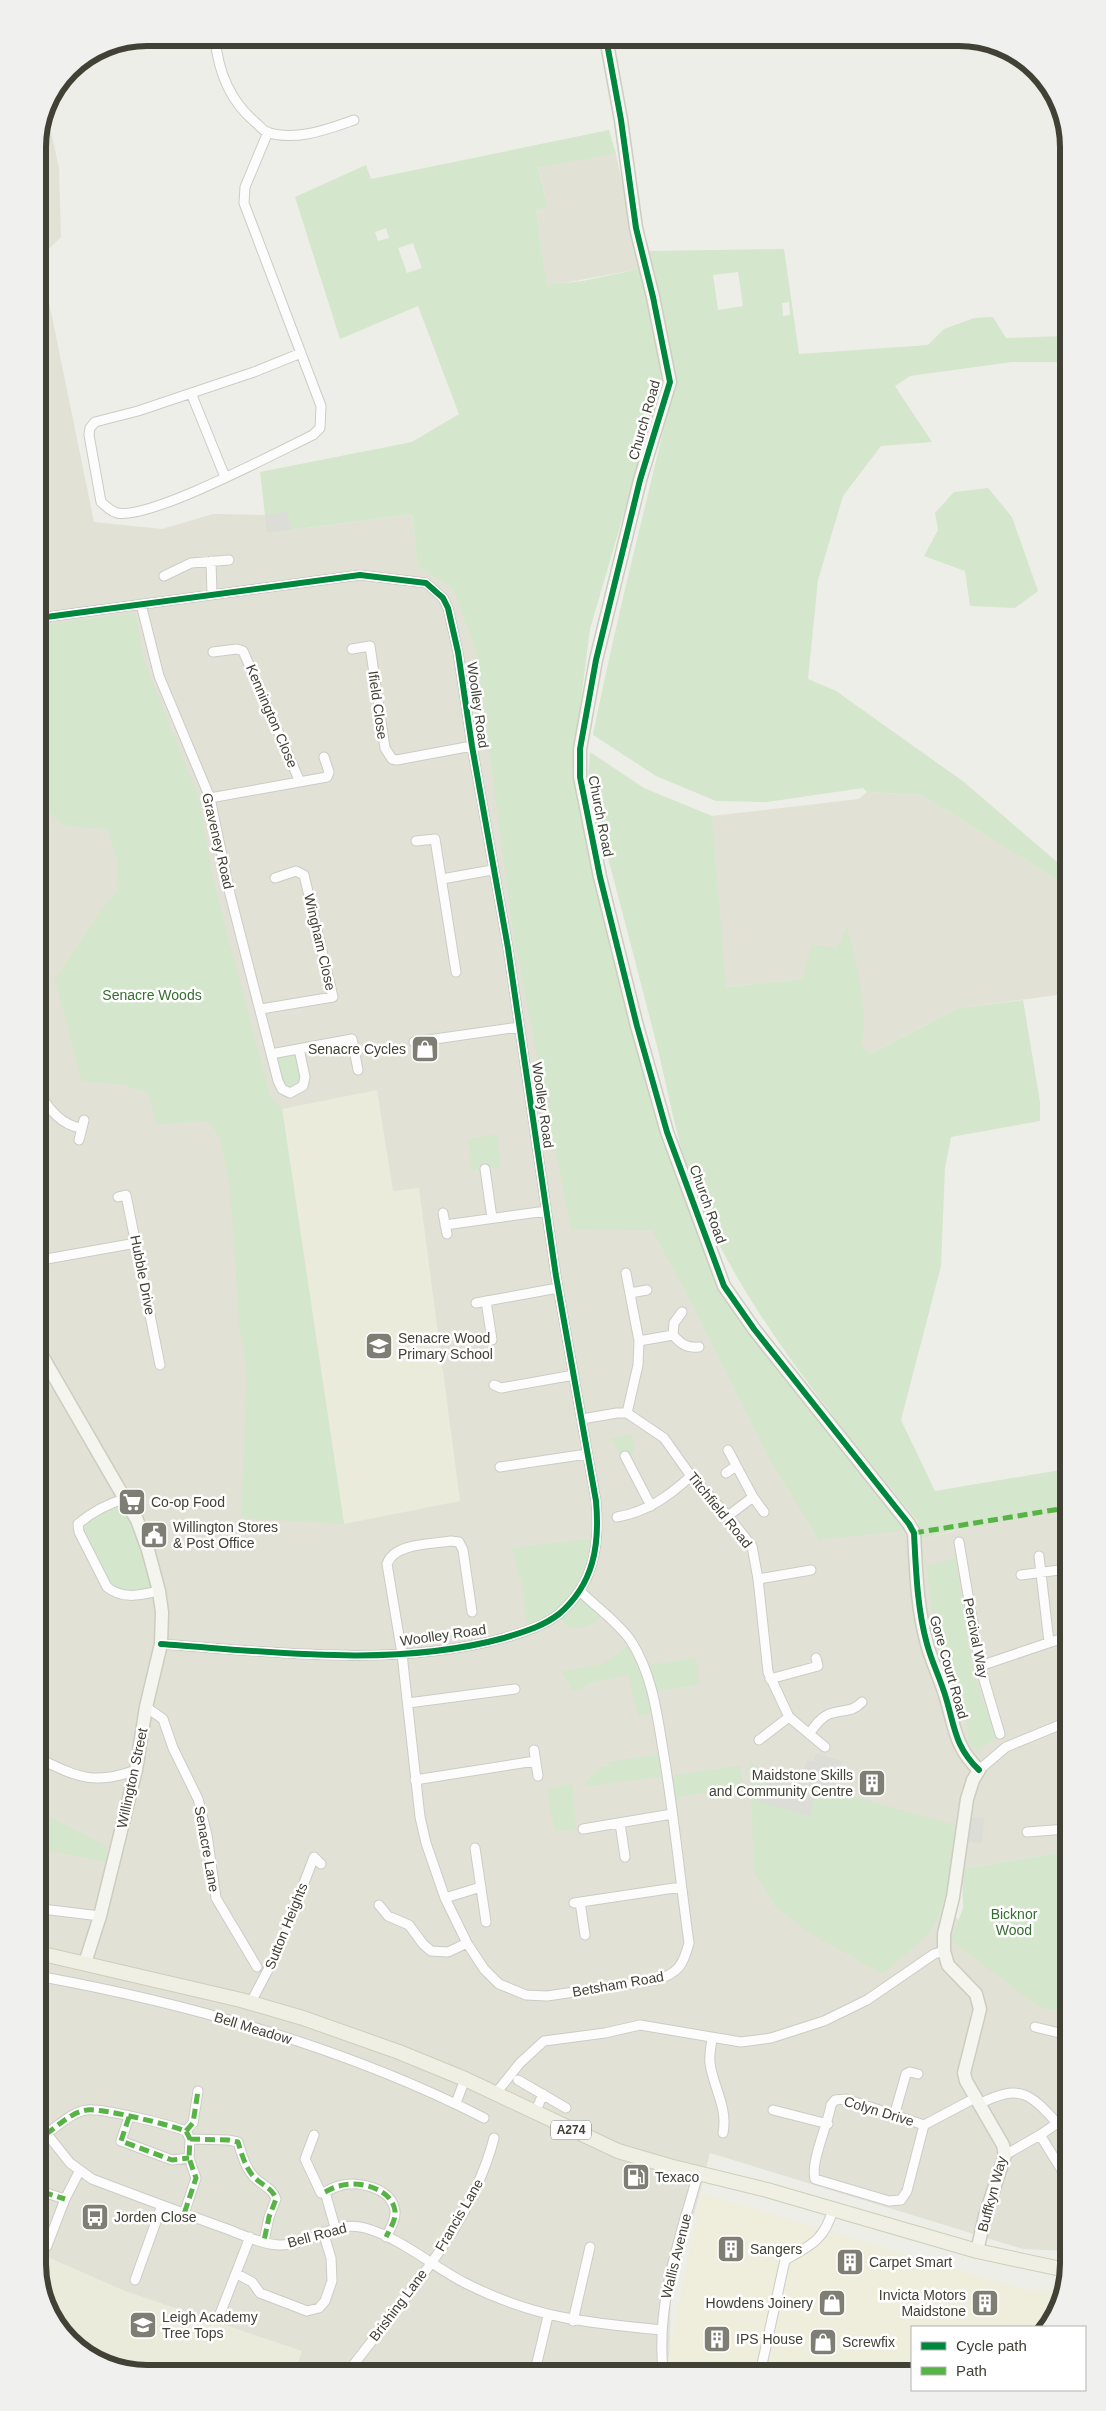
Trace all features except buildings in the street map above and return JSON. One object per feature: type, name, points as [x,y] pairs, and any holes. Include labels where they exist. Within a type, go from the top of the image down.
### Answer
[{"type":"main road","name":"A274","points":[[46,1955],[251,2002],[364,2039],[465,2079],[618,2150],[698,2174],[833,2208],[977,2251],[1060,2269]]},
{"type":"street","points":[[216,46],[226,84],[242,111],[268,132],[293,135],[326,130],[354,120]]},
{"type":"street","name":"Church Road","points":[[607,46],[624,138],[636,228],[653,297],[670,382],[640,480],[596,660],[580,749],[580,777],[598,868],[637,1026],[667,1132],[724,1286],[754,1330],[909,1524],[914,1533]]},
{"type":"street","points":[[268,132],[245,187],[244,202],[301,353],[321,406],[320,428],[313,435],[156,507],[117,513],[108,509],[101,502],[90,442],[90,428],[95,422],[138,411],[192,393],[301,353]]},
{"type":"street","points":[[192,393],[225,477]]},
{"type":"street","points":[[164,576],[191,563],[230,560]]},
{"type":"street","points":[[211,561],[212,594]]},
{"type":"street","name":"Woolley Road","points":[[46,617],[360,574],[426,583],[443,598],[448,608],[458,652],[492,870],[508,948],[518,1027],[558,1288],[596,1501],[597,1538],[592,1568],[580,1591],[559,1614],[544,1624],[528,1631],[478,1645],[402,1654],[301,1654],[161,1644]]},
{"type":"street","name":"Graveney Road","points":[[141,604],[150,649],[159,676],[210,798],[230,894],[271,1054],[282,1089],[290,1092],[303,1086],[305,1077],[299,1049]]},
{"type":"street","name":"Ifield Close","points":[[352,649],[370,646],[385,748],[392,759],[398,760],[472,746]]},
{"type":"street","name":"Kennington Close","points":[[213,652],[237,649],[243,651],[300,782]]},
{"type":"street","name":"Kennington Close","points":[[210,798],[327,777],[329,772],[324,757]]},
{"type":"street","points":[[416,841],[435,839],[456,972]]},
{"type":"street","points":[[442,879],[492,870]]},
{"type":"street","name":"Wingham Close","points":[[260,1009],[333,997],[304,875],[296,872],[274,878]]},
{"type":"street","points":[[414,1042],[518,1027]]},
{"type":"street","points":[[271,1054],[352,1040],[358,1070]]},
{"type":"street","points":[[46,1103],[66,1125],[82,1124],[79,1140]]},
{"type":"street","points":[[485,1169],[492,1218]]},
{"type":"street","name":"Hubble Drive","points":[[118,1196],[126,1195],[160,1365]]},
{"type":"street","points":[[443,1213],[446,1230],[492,1218],[546,1211]]},
{"type":"street","points":[[46,1259],[136,1243]]},
{"type":"street","points":[[582,1419],[627,1413],[638,1365],[639,1341],[626,1274]]},
{"type":"street","points":[[476,1303],[558,1288]]},
{"type":"street","points":[[630,1293],[647,1290]]},
{"type":"street","points":[[486,1301],[492,1340]]},
{"type":"street","points":[[682,1312],[674,1323],[673,1335],[681,1344],[690,1348],[699,1347]]},
{"type":"street","points":[[639,1341],[673,1335]]},
{"type":"street","name":"Willington Street","points":[[46,1363],[142,1534],[160,1591],[162,1612],[161,1644],[146,1707],[136,1770],[100,1916],[85,1963]]},
{"type":"street","points":[[494,1385],[501,1388],[574,1375]]},
{"type":"street","name":"Titchfield Road","points":[[627,1413],[664,1438],[691,1476],[728,1516],[752,1546],[758,1579],[766,1664],[770,1679],[789,1717],[825,1747]]},
{"type":"street","points":[[728,1450],[753,1497],[764,1512]]},
{"type":"street","points":[[500,1467],[587,1454]]},
{"type":"street","points":[[625,1456],[651,1506]]},
{"type":"street","points":[[726,1473],[736,1466]]},
{"type":"street","points":[[617,1517],[633,1514],[651,1506],[670,1494],[691,1476]]},
{"type":"street","points":[[728,1516],[753,1497]]},
{"type":"street","points":[[124,1499],[106,1505],[84,1519],[78,1524],[79,1532],[107,1587],[114,1593],[132,1596],[160,1591]]},
{"type":"street","name":"Gore Court Road","points":[[914,1533],[918,1599],[926,1641],[946,1698],[955,1737],[968,1759],[979,1770]]},
{"type":"street","name":"Betsham Road","points":[[472,1612],[463,1550],[459,1542],[451,1541],[397,1550],[389,1558],[387,1564],[402,1654],[415,1780],[426,1843],[445,1898],[467,1943],[484,1969],[499,1984],[526,1995],[547,1996],[656,1980],[672,1974],[684,1960],[689,1943],[657,1712],[644,1666],[625,1633],[580,1591]]},
{"type":"street","name":"Percival Way","points":[[959,1542],[980,1666],[1000,1734]]},
{"type":"street","points":[[1039,1556],[1049,1642]]},
{"type":"street","points":[[758,1579],[811,1570]]},
{"type":"street","points":[[1021,1575],[1060,1570]]},
{"type":"street","points":[[980,1666],[1060,1640]]},
{"type":"street","points":[[770,1679],[818,1666],[816,1658]]},
{"type":"street","points":[[408,1703],[515,1689]]},
{"type":"street","points":[[809,1734],[829,1714],[856,1710],[862,1702]]},
{"type":"street","name":"Senacre Lane","points":[[146,1707],[163,1718],[173,1748],[198,1799],[207,1835],[216,1898],[257,1967]]},
{"type":"street","points":[[759,1740],[789,1717]]},
{"type":"street","points":[[496,2093],[520,2063],[544,2041],[596,2035],[640,2025],[666,2028],[712,2039],[741,2042],[771,2038],[824,2021],[866,2000],[934,1954],[944,1952],[944,1934],[953,1897],[967,1799],[973,1780],[979,1770],[1006,1747],[1060,1725]]},
{"type":"street","points":[[534,1750],[538,1776]]},
{"type":"street","points":[[415,1780],[535,1761]]},
{"type":"street","points":[[46,1762],[89,1779],[107,1778],[136,1770]]},
{"type":"street","points":[[583,1829],[672,1814]]},
{"type":"street","points":[[620,1823],[625,1857]]},
{"type":"street","points":[[1027,1832],[1060,1830]]},
{"type":"street","points":[[475,1848],[486,1922]]},
{"type":"street","name":"Sutton Heights","points":[[251,2002],[278,1951],[314,1857],[321,1864]]},
{"type":"street","points":[[445,1898],[481,1887]]},
{"type":"street","points":[[585,1935],[577,1903],[681,1888]]},
{"type":"street","points":[[379,1905],[388,1916],[409,1924],[423,1944],[431,1951],[448,1952],[467,1943]]},
{"type":"street","points":[[46,1909],[100,1916]]},
{"type":"street","name":"Buffkyn Way","points":[[944,1952],[948,1965],[976,1994],[979,2001],[980,2009],[964,2073],[966,2081],[1003,2145],[1005,2155],[985,2216],[977,2251]]},
{"type":"street","name":"Bell Meadow","points":[[46,1978],[239,2022],[320,2050],[456,2103],[484,2118]]},
{"type":"street","points":[[1035,2027],[1060,2033]]},
{"type":"street","points":[[712,2039],[710,2063],[722,2100],[725,2123],[723,2132]]},
{"type":"street","points":[[894,2116],[906,2074],[910,2072],[918,2074]]},
{"type":"street","points":[[456,2103],[465,2079]]},
{"type":"street","points":[[518,2080],[566,2108]]},
{"type":"street","points":[[184,2214],[196,2178],[189,2158],[188,2135],[193,2122],[198,2091]]},
{"type":"street","name":"Colyn Drive","points":[[924,2125],[907,2191],[901,2200],[889,2201],[815,2180],[813,2173],[832,2105],[840,2098],[924,2125],[977,2101],[1005,2093],[1018,2092],[1038,2102],[1058,2124]]},
{"type":"street","points":[[535,2113],[543,2094]]},
{"type":"street","points":[[46,2130],[86,2110],[128,2117],[188,2135],[238,2142],[247,2167],[255,2178],[274,2192],[276,2199],[269,2217],[264,2241]]},
{"type":"street","points":[[774,2110],[828,2124]]},
{"type":"street","points":[[128,2117],[121,2141],[172,2160],[189,2158]]},
{"type":"street","points":[[1005,2155],[1058,2124]]},
{"type":"street","name":"Bell Road","points":[[46,2132],[70,2163],[79,2172],[92,2179],[250,2237],[278,2245],[290,2244],[335,2228],[362,2227],[386,2237],[464,2282],[497,2298],[548,2316],[573,2321],[662,2330]]},
{"type":"street","points":[[314,2135],[305,2159],[321,2193],[339,2186],[356,2184],[373,2187],[383,2193],[391,2200],[395,2211],[394,2222],[386,2237]]},
{"type":"street","points":[[1040,2135],[1060,2167]]},
{"type":"street","name":"Francis Lane","points":[[430,2262],[478,2186],[494,2138]]},
{"type":"street","points":[[47,2246],[65,2198],[79,2172]]},
{"type":"street","name":"Wallis Avenue","points":[[663,2365],[664,2297],[698,2174]]},
{"type":"street","points":[[325,2192],[335,2228]]},
{"type":"street","points":[[46,2193],[65,2198]]},
{"type":"street","points":[[135,2280],[162,2205]]},
{"type":"street","points":[[762,2365],[785,2260],[815,2242],[828,2227],[833,2208]]},
{"type":"street","points":[[237,2274],[252,2282],[260,2293],[306,2311],[319,2308],[325,2301],[332,2275],[331,2258],[323,2232]]},
{"type":"street","points":[[220,2314],[250,2237]]},
{"type":"street","points":[[573,2321],[590,2247]]},
{"type":"street","name":"Brishing Lane","points":[[353,2365],[430,2262]]},
{"type":"street","points":[[536,2365],[548,2316]]},
{"type":"shaded area","points":[[49,124],[59,168],[61,237],[46,252],[46,141]]},
{"type":"shaded area","points":[[616,154],[640,269],[547,286],[536,210],[548,208],[538,166]]},
{"type":"shaded area","points":[[46,287],[94,522],[162,529],[213,514],[265,515],[268,533],[412,514],[418,567],[453,587],[476,650],[652,1223],[907,1530],[918,1540],[1060,1504],[1060,1852],[962,1869],[952,1914],[1023,1980],[1060,1987],[1060,2251],[1023,2249],[710,2153],[688,2238],[671,2291],[669,2365],[141,2365],[109,2357],[86,2344],[63,2320],[52,2296],[48,2283],[46,2263]]},
{"type":"shaded area","points":[[287,511],[291,530],[267,533],[265,515]]},
{"type":"shaded area","points":[[867,792],[922,795],[1060,882],[1060,995],[959,1008],[870,1054],[802,979],[725,987],[712,816],[859,799]]},
{"type":"shaded area","name":"Senacre Wood Primary School","points":[[377,1090],[393,1191],[419,1188],[460,1501],[344,1524],[282,1109]]},
{"type":"shaded area","points":[[816,1753],[842,1761],[834,1792],[817,1787],[810,1816],[759,1802],[767,1777],[798,1786],[807,1760],[814,1761]]},
{"type":"shaded area","points":[[971,1817],[984,1818],[982,1843],[969,1842]]},
{"type":"shaded area","points":[[701,2193],[1026,2290],[1056,2291],[1049,2308],[1038,2326],[911,2326],[911,2365],[669,2365],[668,2360]]},
{"type":"shaded area","name":"Leigh Academy Tree Tops","points":[[46,2256],[125,2291],[302,2351],[298,2363],[303,2365],[141,2365],[109,2357],[86,2344],[63,2320],[48,2283]]},
{"type":"green space","points":[[609,130],[616,154],[538,167],[548,208],[536,210],[547,285],[582,281],[640,269],[665,373],[590,629],[572,772],[609,929],[716,1281],[907,1530],[819,1540],[768,1456],[686,1292],[652,1230],[571,1229],[514,937],[476,651],[453,588],[418,567],[412,514],[267,533],[260,472],[412,442],[459,414],[418,306],[340,339],[295,197],[366,165],[371,179]],"holes":[[[386,228],[389,238],[378,241],[375,232]],[[413,243],[422,268],[407,273],[398,248]]]},
{"type":"green space","points":[[784,249],[799,354],[928,345],[944,329],[974,318],[993,317],[1006,338],[1060,336],[1060,362],[1012,362],[910,376],[895,386],[932,442],[881,446],[843,496],[818,580],[808,679],[836,691],[964,782],[1060,865],[1060,882],[922,795],[867,792],[863,788],[767,802],[716,801],[656,776],[593,735],[621,605],[673,390],[673,369],[649,251]],"holes":[[[738,272],[743,306],[718,310],[713,275]],[[789,302],[790,315],[783,316],[782,303]]]},
{"type":"green space","points":[[988,488],[1012,517],[1038,591],[1015,608],[970,606],[965,571],[924,556],[938,530],[935,513],[954,492]]},
{"type":"green space","name":"Senacre Woods","points":[[135,613],[144,660],[200,802],[213,879],[270,1096],[282,1109],[344,1524],[241,1518],[247,1373],[240,1330],[230,1187],[220,1138],[209,1121],[157,1124],[148,1093],[122,1084],[82,1082],[55,979],[99,913],[118,890],[117,860],[108,829],[65,826],[46,808],[46,624]]},
{"type":"green space","points":[[590,752],[644,788],[712,816],[726,987],[802,979],[812,945],[837,948],[847,927],[863,1001],[864,1017],[861,1043],[870,1054],[959,1008],[1023,1000],[1040,1102],[1040,1121],[951,1137],[945,1168],[941,1266],[901,1420],[935,1491],[1060,1470],[1060,1511],[955,1530],[918,1540],[918,1522],[830,1412],[774,1336],[725,1256],[704,1214],[688,1173],[588,782]]},
{"type":"green space","points":[[299,1049],[305,1077],[298,1090],[282,1089],[271,1054]]},
{"type":"green space","points":[[496,1135],[501,1167],[471,1171],[468,1139]]},
{"type":"green space","points":[[632,1434],[635,1453],[621,1457],[611,1439]]},
{"type":"green space","points":[[124,1499],[159,1591],[115,1593],[79,1532],[84,1519]]},
{"type":"green space","points":[[597,1538],[580,1591],[604,1614],[592,1624],[576,1628],[566,1624],[558,1614],[528,1631],[522,1584],[512,1548]]},
{"type":"green space","points":[[956,1558],[974,1671],[980,1694],[998,1735],[978,1751],[969,1743],[965,1713],[957,1684],[936,1627],[930,1597],[927,1566]]},
{"type":"green space","points":[[632,1643],[644,1666],[695,1658],[699,1684],[652,1692],[657,1712],[638,1716],[629,1675],[590,1683],[582,1688],[572,1690],[562,1671],[602,1664]]},
{"type":"green space","points":[[664,1754],[668,1776],[740,1766],[743,1787],[670,1798],[667,1776],[587,1786],[586,1781],[600,1767],[609,1766],[609,1762]]},
{"type":"green space","points":[[750,1761],[767,1777],[759,1802],[817,1787],[956,1825],[950,1894],[930,1932],[883,1974],[812,1934],[775,1906],[754,1871]]},
{"type":"green space","points":[[572,1783],[576,1830],[555,1831],[547,1790]]},
{"type":"green space","points":[[46,1815],[106,1846],[107,1862],[46,1850]]},
{"type":"green space","name":"Bicknor Wood","points":[[1060,1852],[1060,2011],[1040,2007],[951,1940],[963,1908],[962,1869]]},
{"type":"marked path","points":[[914,1533],[1060,1509]]},
{"type":"marked path","points":[[186,2131],[193,2123],[198,2091]]},
{"type":"marked path","points":[[46,2134],[71,2116],[87,2110],[121,2114],[186,2131],[190,2139],[189,2158],[196,2178],[184,2214]]},
{"type":"marked path","points":[[129,2117],[121,2141],[172,2160],[189,2158]]},
{"type":"marked path","points":[[190,2139],[238,2142],[250,2171],[256,2179],[270,2190],[276,2199],[269,2217],[264,2241]]},
{"type":"marked path","points":[[325,2192],[337,2186],[347,2184],[364,2185],[381,2191],[393,2203],[395,2211],[394,2221],[386,2237]]},
{"type":"marked path","points":[[46,2193],[65,2199]]},
{"type":"cycle path","points":[[607,46],[621,120],[636,228],[653,297],[670,382],[640,480],[596,660],[580,749],[580,777],[600,877],[637,1026],[667,1132],[724,1286],[754,1329],[909,1524],[914,1533],[919,1603],[927,1644],[944,1691],[960,1745],[971,1762],[979,1770]]},
{"type":"cycle path","points":[[46,617],[360,575],[426,583],[443,598],[448,608],[458,652],[472,746],[508,948],[556,1276],[596,1501],[597,1533],[595,1548],[592,1563],[580,1590],[571,1602],[553,1619],[518,1634],[462,1647],[419,1653],[376,1655],[289,1654],[161,1644]]},
{"type":"place","name":"Senacre Cycles","points":[[425,1049]]},
{"type":"place","name":"Senacre Wood Primary School","points":[[379,1346]]},
{"type":"place","name":"Co-op Food","points":[[132,1502]]},
{"type":"place","name":"Willington Stores & Post Office","points":[[154,1535]]},
{"type":"place","name":"Maidstone Skills and Community Centre","points":[[872,1783]]},
{"type":"place","name":"Texaco","points":[[636,2177]]},
{"type":"place","name":"Jorden Close","points":[[95,2217]]},
{"type":"place","name":"Sangers","points":[[731,2249]]},
{"type":"place","name":"Carpet Smart","points":[[850,2262]]},
{"type":"place","name":"Howdens Joinery","points":[[832,2303]]},
{"type":"place","name":"Invicta Motors Maidstone","points":[[985,2303]]},
{"type":"place","name":"Leigh Academy Tree Tops","points":[[143,2325]]},
{"type":"place","name":"IPS House","points":[[717,2339]]},
{"type":"place","name":"Screwfix","points":[[823,2342]]}]
